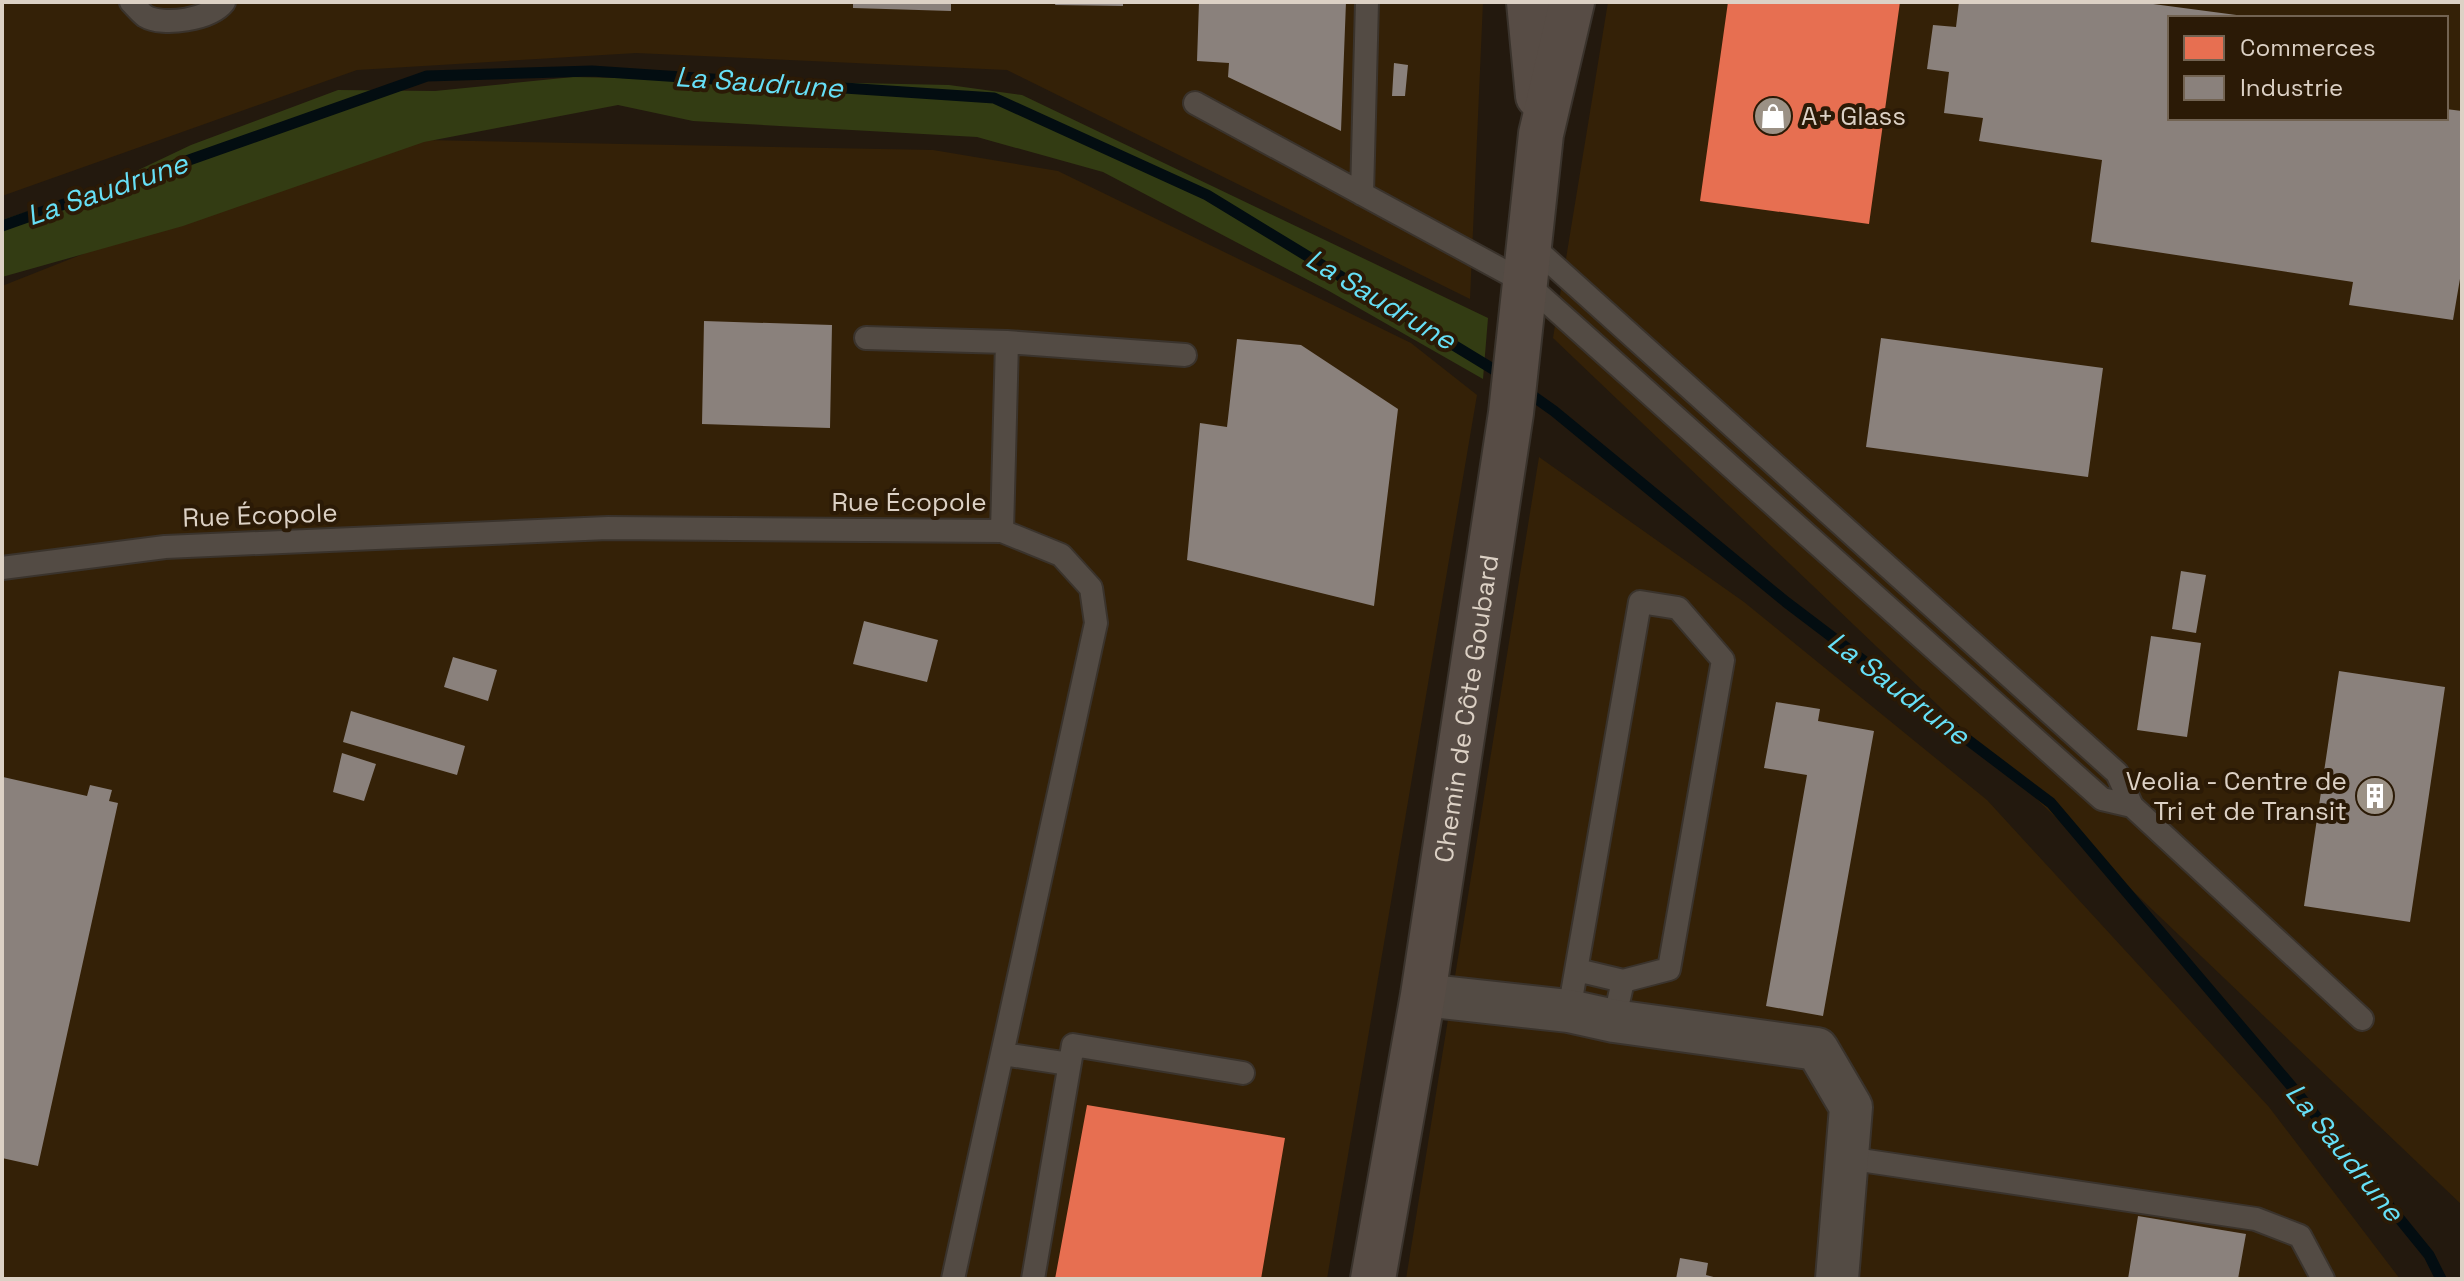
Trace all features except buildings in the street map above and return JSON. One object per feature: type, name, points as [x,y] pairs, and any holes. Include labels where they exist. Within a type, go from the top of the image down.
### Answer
[{"type":"main road","name":"Chemin de Côte Goubard","points":[[1529,2],[1541,134]]},
{"type":"main road","name":"Chemin de Côte Goubard","points":[[1373,1279],[1423,995],[1511,413],[1541,134],[1572,2]]},
{"type":"street","points":[[1423,995],[1569,1011],[1614,1021],[1817,1049],[1851,1107],[1837,1279]]},
{"type":"lane","points":[[131,2],[147,18],[183,21],[218,10],[224,2]]},
{"type":"lane","points":[[1362,194],[1367,2]]},
{"type":"lane","points":[[1195,103],[1362,194],[1528,264],[2117,773],[2132,806],[2362,1019]]},
{"type":"lane","points":[[1528,264],[2102,799],[2132,806]]},
{"type":"lane","points":[[866,338],[1007,342],[1185,355]]},
{"type":"lane","points":[[1002,531],[1007,342]]},
{"type":"lane","name":"Rue Écopole","points":[[2,568],[165,547],[608,528],[1002,531],[1061,555],[1091,588],[1096,623],[953,1279]]},
{"type":"lane","points":[[1569,1011],[1640,602],[1678,608],[1723,660],[1669,969],[1623,981],[1577,970]]},
{"type":"lane","points":[[1614,1021],[1623,981]]},
{"type":"lane","points":[[1033,1279],[1073,1045],[1243,1073]]},
{"type":"lane","points":[[1003,1054],[1069,1064]]},
{"type":"lane","points":[[1847,1158],[1948,1185],[2256,1219],[2300,1236],[2323,1279]]},
{"type":"shaded area","points":[[2,2],[1483,2],[1470,299],[1007,70],[636,53],[357,70],[2,196]]},
{"type":"shaded area","points":[[1608,2],[2462,2],[2462,1205],[1553,338]]},
{"type":"shaded area","points":[[374,139],[933,150],[1058,171],[1411,343],[1477,395],[1327,1279],[2,1279],[2,286]]},
{"type":"shaded area","points":[[1539,457],[1744,602],[1987,800],[2269,1107],[2400,1279],[1406,1279]]},
{"type":"green space","points":[[573,77],[949,85],[1022,95],[1488,318],[1483,379],[1329,291],[1103,172],[977,137],[693,121],[618,105],[424,142],[183,226],[2,277],[2,220],[44,206],[71,202],[191,145],[338,90],[435,91]]},
{"type":"waterway","name":"La Saudrune","points":[[2,226],[427,76],[592,71],[994,98],[1207,195],[1506,377]]},
{"type":"waterway","name":"La Saudrune","points":[[1523,389],[1554,411],[1786,602],[2051,803],[2298,1094],[2429,1255],[2441,1279]]},
{"type":"place","name":"A+ Glass","points":[[1773,116]]},
{"type":"place","name":"Veolia - Centre de Tri et de Transit","points":[[2375,796]]}]
